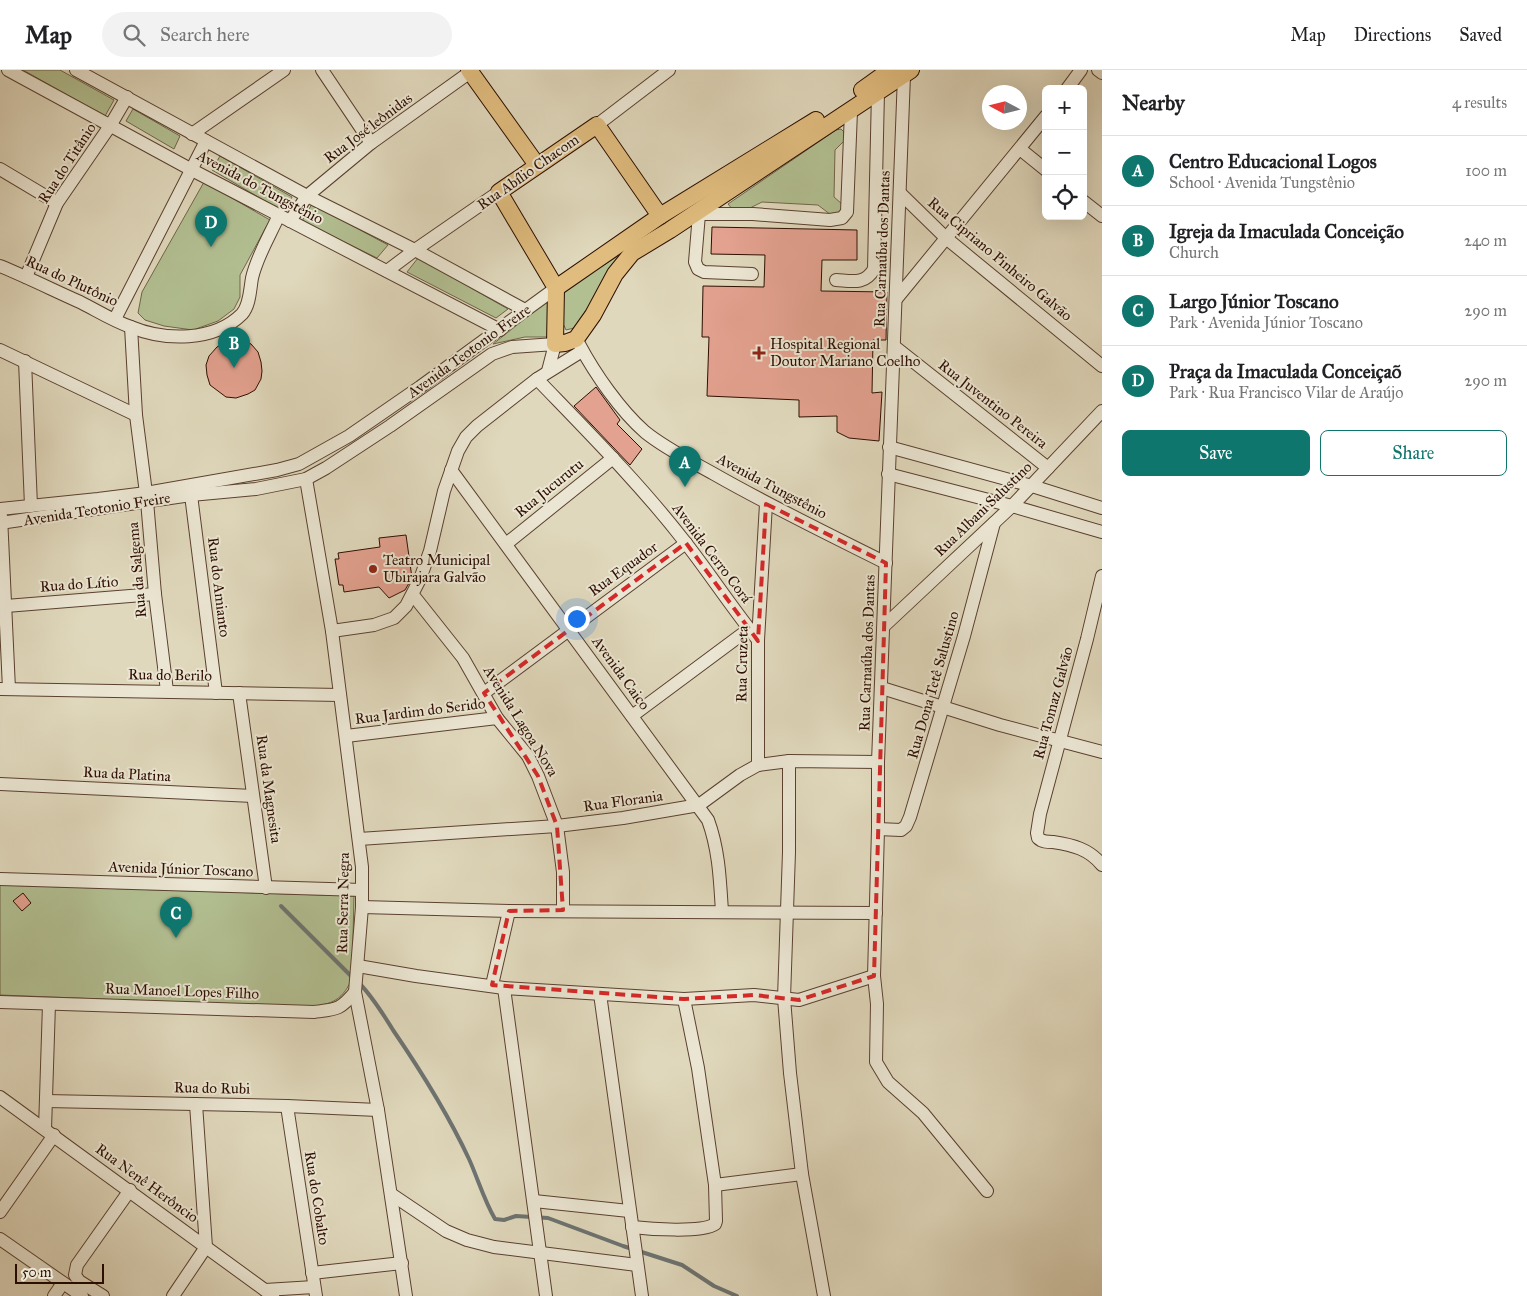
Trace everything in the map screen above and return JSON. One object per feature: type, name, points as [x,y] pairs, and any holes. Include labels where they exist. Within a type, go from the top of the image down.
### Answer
[{"type":"main road","points":[[471,71],[537,165]]},
{"type":"main road","points":[[579,345],[615,274],[632,253],[696,214],[878,92],[902,72]]},
{"type":"main road","name":"Avenida Teotonio Freire","points":[[556,288],[660,216],[834,109],[902,72]]},
{"type":"main road","name":"Rua Abílio Chacom","points":[[499,192],[597,125]]},
{"type":"main road","points":[[597,125],[660,216]]},
{"type":"main road","points":[[499,192],[556,288],[555,344]]},
{"type":"main road","name":"Avenida Teotonio Freire","points":[[555,344],[579,345]]},
{"type":"street","name":"Avenida do Tungstênio","points":[[8,70],[192,170],[500,330]]},
{"type":"street","name":"Avenida do Tungstênio","points":[[76,70],[307,196],[415,250],[525,310]]},
{"type":"street","points":[[192,134],[284,70]]},
{"type":"street","points":[[322,70],[371,143]]},
{"type":"street","name":"Rua Abílio Chacom","points":[[597,125],[669,70]]},
{"type":"street","points":[[1070,85],[1081,70]]},
{"type":"street","points":[[1098,70],[1102,73]]},
{"type":"street","name":"Rua José leônidas","points":[[285,218],[307,196],[371,143],[471,71]]},
{"type":"street","name":"Rua Carnaúba dos Dantas","points":[[902,72],[901,194],[889,447],[878,762],[874,976],[876,1062],[888,1082],[923,1113],[987,1191]]},
{"type":"street","points":[[836,280],[861,281],[869,277],[874,269],[878,92]]},
{"type":"street","name":"Rua do Titânio","points":[[26,277],[58,203],[110,126],[127,97]]},
{"type":"street","points":[[752,274],[704,272],[698,269],[695,262],[696,214],[753,214],[830,220],[842,218],[847,212],[850,110]]},
{"type":"street","points":[[897,298],[1042,121]]},
{"type":"street","points":[[115,319],[206,142]]},
{"type":"street","points":[[1020,149],[1042,167]]},
{"type":"street","points":[[0,169],[58,203]]},
{"type":"street","name":"Rua Abílio Chacom","points":[[387,272],[415,250],[499,192]]},
{"type":"street","name":"Rua Cipriano Pinheiro Galvão","points":[[901,194],[946,238],[1102,366]]},
{"type":"street","points":[[1087,204],[1102,216]]},
{"type":"street","points":[[660,216],[670,230]]},
{"type":"street","name":"Rua do Plutônio","points":[[0,266],[131,327],[155,334],[179,336],[212,333],[243,313],[250,296],[253,276],[259,259],[285,218]]},
{"type":"street","name":"Avenida Teotonio Freire","points":[[1,523],[190,490],[300,464],[349,436],[412,393],[556,288]]},
{"type":"street","name":"Rua da Salgema","points":[[131,327],[136,415],[147,497],[155,594],[167,691]]},
{"type":"street","points":[[548,371],[555,344]]},
{"type":"street","name":"Avenida Teotonio Freire","points":[[190,490],[256,489],[306,479],[326,468],[480,362],[502,349],[522,345],[555,344]]},
{"type":"street","points":[[332,631],[374,625],[394,618],[406,606],[420,579],[430,551],[444,492],[458,451],[472,431],[579,345]]},
{"type":"street","name":"Avenida Tungstênio","points":[[579,345],[605,385],[631,418],[645,432],[664,446],[766,504],[886,563]]},
{"type":"street","name":"Rua Juventino Pereira","points":[[895,347],[1048,468]]},
{"type":"street","points":[[0,350],[136,415]]},
{"type":"street","points":[[25,361],[31,506]]},
{"type":"street","name":"Avenida Cerro Corá","points":[[537,379],[614,458],[686,543],[758,640]]},
{"type":"street","points":[[412,393],[420,404]]},
{"type":"street","name":"Rua Albani Salustino","points":[[884,626],[994,524],[1102,411]]},
{"type":"street","points":[[889,447],[1032,486],[1102,508]]},
{"type":"street","name":"Rua Jucurutu","points":[[506,544],[614,458]]},
{"type":"street","name":"Avenida Caico","points":[[452,470],[669,767],[699,805],[708,820],[715,841],[719,863],[722,912]]},
{"type":"street","points":[[888,474],[1012,506],[1102,532]]},
{"type":"street","name":"Rua Serra Negra","points":[[306,479],[332,631],[362,867],[362,907],[355,992],[378,1110],[406,1296]]},
{"type":"street","name":"Rua do Amianto","points":[[190,490],[216,693]]},
{"type":"street","name":"Avenida Teotonio Freire","points":[[0,509],[147,497]]},
{"type":"street","name":"Rua Cruzeta","points":[[758,765],[758,640],[766,504]]},
{"type":"street","points":[[0,509],[6,606],[4,689]]},
{"type":"street","name":"Rua Dona Tetê Salustino","points":[[878,828],[901,830],[906,826],[910,817],[964,636],[994,524]]},
{"type":"street","name":"Rua Equador","points":[[484,693],[686,543]]},
{"type":"street","name":"Rua Tomaz Galvão","points":[[1102,576],[1085,649],[1036,832],[1042,842],[1086,850],[1102,865]]},
{"type":"street","name":"Rua do Lítio","points":[[6,606],[155,594]]},
{"type":"street","name":"Avenida Lagoa Nova","points":[[412,595],[463,658],[497,718],[528,756],[538,776],[557,826],[563,872],[563,910]]},
{"type":"street","points":[[632,716],[749,629]]},
{"type":"street","points":[[882,688],[1000,724],[1102,752]]},
{"type":"street","name":"Rua do Berilo","points":[[4,689],[340,695]]},
{"type":"street","name":"Rua da Magnesita","points":[[239,693],[266,888]]},
{"type":"street","name":"Rua Jardim do Serido","points":[[346,736],[497,718]]},
{"type":"street","points":[[789,761],[789,852],[784,998],[792,1092],[802,1174],[824,1296]]},
{"type":"street","name":"Rua Florania","points":[[359,839],[557,826],[623,818],[699,805],[740,775],[758,765],[789,761],[878,762]]},
{"type":"street","name":"Rua da Platina","points":[[0,784],[253,796]]},
{"type":"street","name":"Avenida Júnior Toscano","points":[[0,879],[362,890]]},
{"type":"street","points":[[362,907],[509,911],[876,913]]},
{"type":"street","points":[[509,911],[498,986],[534,1201],[546,1296]]},
{"type":"street","points":[[358,966],[416,976],[498,986],[684,999],[754,995],[799,1000],[874,976]]},
{"type":"street","name":"Rua Manoel Lopes Filho","points":[[0,1002],[314,1012],[344,1005],[355,992]]},
{"type":"street","points":[[600,994],[642,1296]]},
{"type":"street","points":[[632,1227],[664,1230],[712,1226],[716,1221],[715,1185],[698,1068],[684,999]]},
{"type":"street","points":[[0,1212],[49,1132],[46,1101],[49,1004]]},
{"type":"street","name":"Rua Nenê Herôncio","points":[[0,1097],[269,1293]]},
{"type":"street","name":"Rua do Rubi","points":[[46,1101],[287,1106],[378,1110]]},
{"type":"street","points":[[173,1296],[206,1247],[196,1104]]},
{"type":"street","name":"Rua do Cobalto","points":[[287,1106],[315,1291]]},
{"type":"street","points":[[715,1185],[802,1174]]},
{"type":"street","points":[[103,1296],[80,1281],[75,1275],[77,1266],[130,1190]]},
{"type":"street","points":[[391,1194],[446,1231],[467,1240],[494,1247],[637,1265]]},
{"type":"street","points":[[534,1201],[629,1211]]},
{"type":"street","points":[[0,1239],[82,1296]]},
{"type":"street","points":[[312,1273],[402,1263]]},
{"type":"street","points":[[54,1296],[63,1284]]},
{"type":"street","points":[[269,1293],[315,1291]]},
{"type":"highlighted area","points":[[766,504],[886,563],[874,976],[799,1000],[754,995],[684,999],[492,985],[509,911],[563,910],[557,826],[538,776],[484,693],[686,543],[758,641]]},
{"type":"green space","points":[[23,70],[60,70],[114,100],[105,116]]},
{"type":"green space","points":[[133,109],[180,136],[174,149],[126,121]]},
{"type":"green space","points":[[841,129],[844,132],[844,141],[835,150],[834,197],[842,204],[842,213],[831,215],[818,205],[762,202],[744,211],[734,211],[728,204],[836,130]]},
{"type":"green space","points":[[220,156],[292,197],[284,212],[212,170]]},
{"type":"green space","points":[[204,182],[270,220],[240,275],[240,297],[234,309],[218,321],[193,330],[164,326],[145,320],[138,313],[142,292]]},
{"type":"green space","points":[[312,204],[388,245],[377,258],[302,221]]},
{"type":"green space","points":[[626,251],[574,328],[566,330],[561,319],[563,294],[569,287]]},
{"type":"green space","points":[[418,258],[508,309],[496,318],[407,272]]},
{"type":"green space","points":[[550,299],[551,337],[525,337],[493,344]]},
{"type":"green space","points":[[0,885],[354,896],[352,979],[339,998],[327,1004],[304,1007],[0,995]]},
{"type":"building","points":[[712,227],[857,230],[857,260],[822,260],[821,291],[887,292],[886,340],[873,340],[872,393],[882,392],[879,441],[849,438],[837,432],[837,416],[799,417],[799,400],[707,396],[709,337],[702,337],[703,286],[764,287],[765,255],[711,254]]},
{"type":"building","points":[[228,340],[243,340],[251,344],[258,352],[261,362],[261,379],[255,390],[236,398],[226,397],[210,385],[207,375],[206,365],[209,356],[217,347]]},
{"type":"building","points":[[596,387],[620,420],[617,424],[642,449],[630,465],[574,406]]},
{"type":"building","name":"Teatro Municipal Ubirajara Galvão","points":[[406,535],[412,578],[405,590],[389,598],[379,587],[344,592],[343,585],[339,585],[335,559],[339,559],[338,553],[380,547],[379,538]]},
{"type":"building","points":[[23,893],[31,903],[22,911],[13,901]]},
{"type":"waterway","points":[[281,906],[352,977]]},
{"type":"waterway","points":[[359,983],[382,1012],[443,1109],[461,1142],[495,1219],[504,1220],[516,1216],[548,1218],[623,1246],[682,1265],[714,1286],[737,1296]]},
{"type":"place","name":"Praça da Imaculada Conceiçaõ","points":[[211,247]]},
{"type":"place","name":"Hospital Regional Doutor Mariano Coelho","points":[[759,353]]},
{"type":"place","name":"Igreja da Imaculada Conceição","points":[[234,368]]},
{"type":"place","name":"Centro Educacional Logos","points":[[685,487]]},
{"type":"place","name":"Teatro Municipal Ubirajara Galvão","points":[[373,569]]},
{"type":"place","name":"Largo Júnior Toscano","points":[[176,938]]}]
